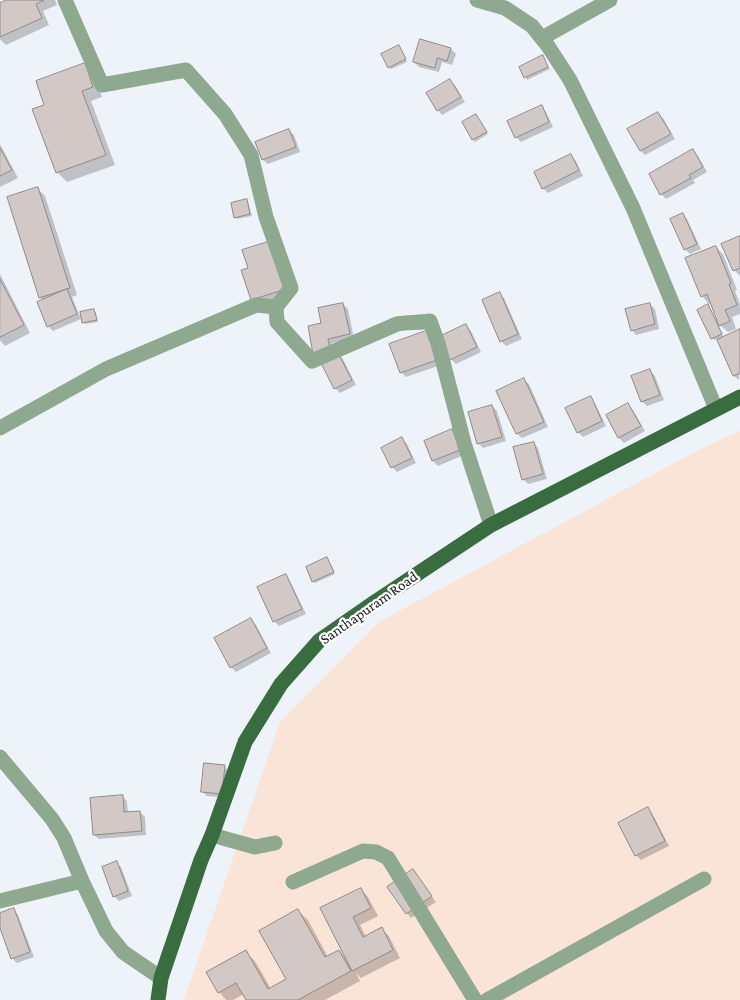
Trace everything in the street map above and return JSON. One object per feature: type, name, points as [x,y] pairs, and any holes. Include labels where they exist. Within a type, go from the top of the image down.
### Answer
[{"type":"main road","name":"Santhapuram Road","points":[[158,1000],[161,978],[201,860],[212,835],[245,742],[281,684],[319,642],[375,602],[491,526],[740,397]]},
{"type":"street","points":[[65,0],[102,85],[186,70],[225,114],[251,155],[266,218],[291,288],[276,307],[277,322],[312,361],[397,324],[430,321],[438,343],[464,443],[491,526]]},
{"type":"street","points":[[477,0],[505,8],[532,26],[570,80],[633,208],[716,409]]},
{"type":"street","points":[[542,38],[610,0]]},
{"type":"street","points":[[0,428],[106,369],[256,305],[276,307]]},
{"type":"street","points":[[0,757],[52,819],[64,838],[106,931],[123,952],[161,978]]},
{"type":"street","points":[[212,835],[255,847],[275,843]]},
{"type":"street","points":[[293,882],[363,851],[376,852],[388,858],[475,1000]]},
{"type":"street","points":[[487,1000],[704,879]]},
{"type":"street","points":[[0,901],[82,881]]},
{"type":"shaded area","points":[[740,431],[740,1000],[184,1000],[280,722],[379,622],[704,447]]},
{"type":"building","points":[[7,0],[44,0],[36,4],[42,18],[0,37],[0,3]]},
{"type":"building","points":[[420,39],[451,48],[447,61],[437,58],[435,68],[413,62]]},
{"type":"building","points":[[399,45],[406,59],[388,68],[381,54]]},
{"type":"building","points":[[543,55],[548,67],[524,78],[519,67]]},
{"type":"building","points":[[85,63],[93,87],[82,91],[106,155],[56,173],[32,109],[44,105],[36,81]]},
{"type":"building","points":[[450,79],[461,97],[437,111],[426,93]]},
{"type":"building","points":[[542,105],[549,122],[515,138],[507,121]]},
{"type":"building","points":[[658,112],[671,134],[640,151],[627,129]]},
{"type":"building","points":[[476,114],[487,132],[472,140],[462,122]]},
{"type":"building","points":[[289,129],[296,147],[262,160],[255,142]]},
{"type":"building","points":[[0,148],[12,170],[0,176]]},
{"type":"building","points":[[693,149],[703,167],[689,175],[691,178],[660,195],[649,174]]},
{"type":"building","points":[[571,154],[579,170],[542,189],[534,172]]},
{"type":"building","points":[[38,187],[70,288],[39,298],[7,197]]},
{"type":"building","points":[[247,199],[250,214],[234,218],[231,203]]},
{"type":"building","points":[[683,213],[697,244],[684,250],[670,219]]},
{"type":"building","points":[[740,236],[740,268],[733,271],[721,244]]},
{"type":"building","points":[[271,241],[286,289],[251,300],[241,270],[248,268],[242,250]]},
{"type":"building","points":[[716,246],[731,283],[729,284],[737,305],[725,310],[730,321],[719,326],[707,294],[701,297],[685,258]]},
{"type":"building","points":[[0,279],[24,325],[0,337]]},
{"type":"building","points":[[67,289],[77,314],[47,327],[37,302]]},
{"type":"building","points":[[500,292],[518,334],[500,342],[482,300]]},
{"type":"building","points":[[343,303],[350,334],[328,339],[330,350],[313,354],[308,326],[321,323],[318,308]]},
{"type":"building","points":[[650,303],[655,324],[631,331],[625,309]]},
{"type":"building","points":[[708,304],[722,334],[711,339],[697,310]]},
{"type":"building","points":[[94,309],[97,320],[82,323],[80,312]]},
{"type":"building","points":[[466,324],[477,347],[450,360],[439,337]]},
{"type":"building","points":[[740,329],[740,373],[733,376],[717,340]]},
{"type":"building","points":[[426,331],[437,360],[400,373],[389,344]]},
{"type":"building","points":[[338,353],[352,380],[334,389],[320,361]]},
{"type":"building","points":[[650,369],[660,395],[641,402],[631,376]]},
{"type":"building","points":[[524,378],[544,422],[516,434],[496,391]]},
{"type":"building","points":[[591,396],[602,421],[577,433],[565,408]]},
{"type":"building","points":[[628,403],[641,426],[618,438],[606,415]]},
{"type":"building","points":[[492,405],[502,437],[477,444],[468,412]]},
{"type":"building","points":[[452,429],[460,450],[432,461],[424,441]]},
{"type":"building","points":[[402,437],[412,458],[391,468],[381,448]]},
{"type":"building","points":[[534,442],[543,474],[522,480],[513,447]]},
{"type":"building","points":[[327,557],[334,572],[312,582],[306,567]]},
{"type":"building","points":[[286,574],[302,609],[273,622],[257,587]]},
{"type":"building","points":[[251,618],[267,648],[230,668],[214,638]]},
{"type":"building","points":[[204,763],[225,765],[222,794],[201,792]]},
{"type":"building","points":[[123,795],[124,812],[140,811],[142,831],[93,835],[90,798]]},
{"type":"building","points":[[648,807],[665,841],[635,856],[618,823]]},
{"type":"building","points":[[117,861],[128,891],[113,897],[102,867]]},
{"type":"building","points":[[413,869],[432,896],[406,914],[387,887]]},
{"type":"building","points":[[361,888],[371,908],[353,917],[363,937],[382,927],[393,950],[352,971],[320,908]]},
{"type":"building","points":[[14,908],[30,952],[11,959],[0,928],[0,913]]},
{"type":"building","points":[[298,909],[325,957],[339,950],[351,971],[298,1000],[246,1000],[236,983],[218,993],[206,972],[246,950],[268,989],[286,979],[259,931]]}]
